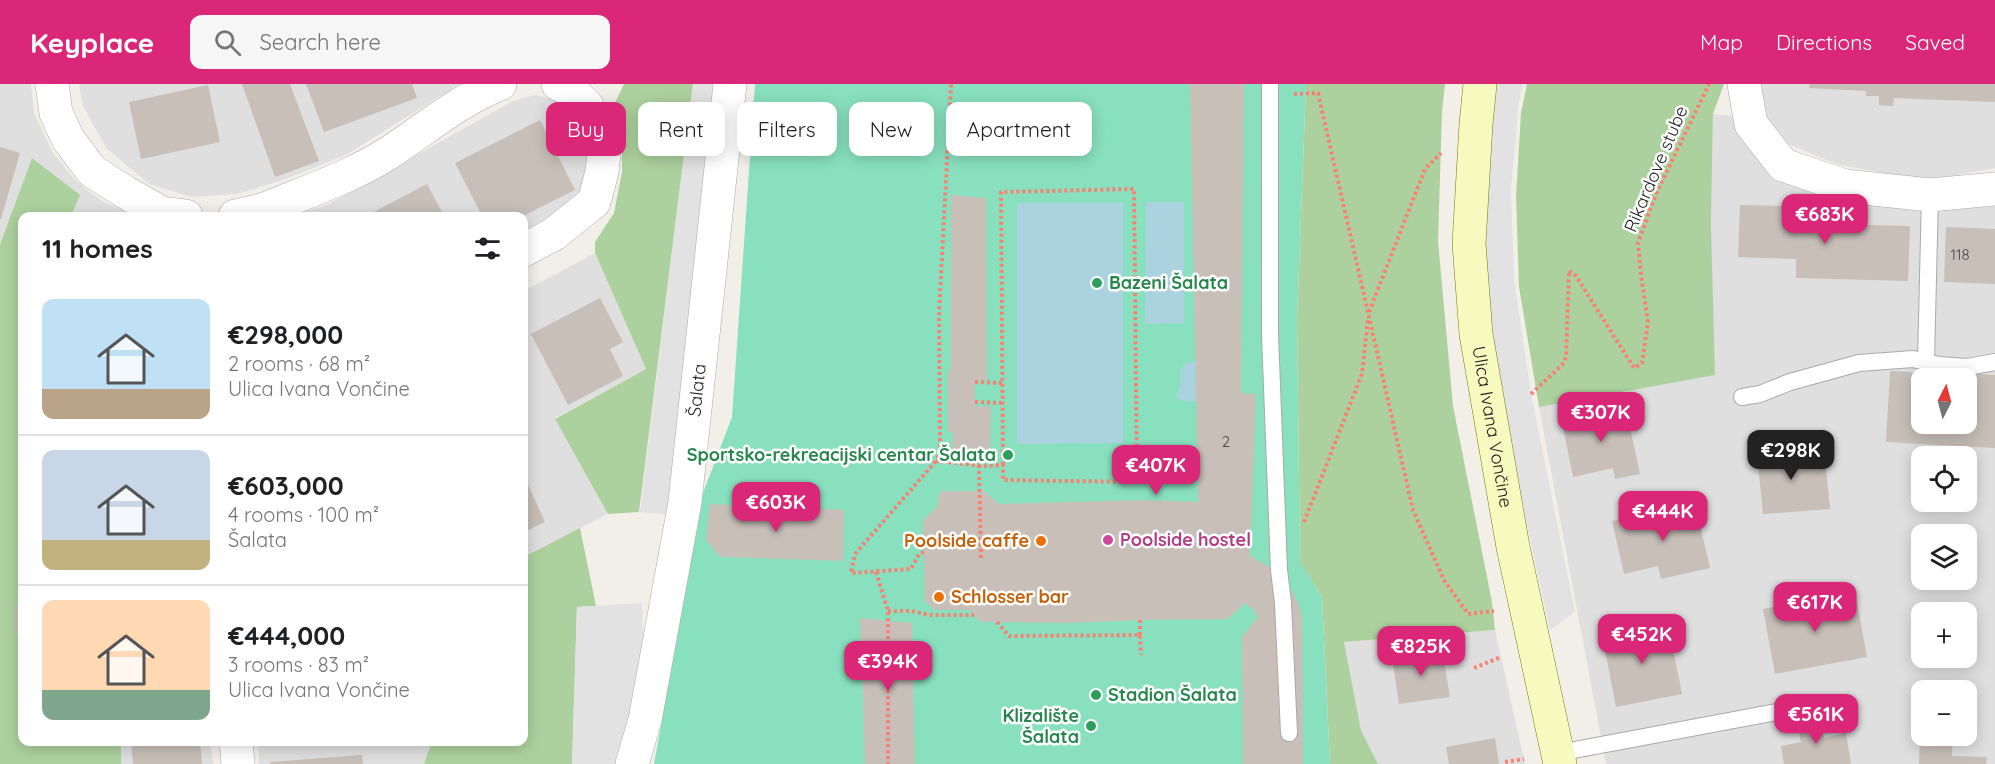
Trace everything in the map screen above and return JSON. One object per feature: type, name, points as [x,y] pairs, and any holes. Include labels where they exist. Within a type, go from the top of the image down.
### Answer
[{"type":"main road","name":"Ulica Ivana Vončine","points":[[1480,84],[1469,243],[1476,334],[1513,547],[1559,759]]},
{"type":"street","points":[[52,84],[56,113],[68,139],[92,171],[160,212]]},
{"type":"street","points":[[255,212],[270,209],[347,176],[385,155],[471,99],[500,84]]},
{"type":"street","points":[[528,248],[554,234],[594,202],[602,172],[605,144],[587,106],[571,90],[558,84]]},
{"type":"street","name":"Šalata","points":[[632,764],[645,720],[685,502],[730,84]]},
{"type":"street","points":[[1744,84],[1751,124],[1783,165],[1845,186],[1930,195],[1995,189]]},
{"type":"street","points":[[236,746],[238,764]]},
{"type":"lane","points":[[1270,89],[1270,334],[1279,570],[1283,603],[1289,733]]},
{"type":"lane","points":[[1926,360],[1930,195]]},
{"type":"lane","points":[[1742,397],[1760,394],[1790,382],[1859,363],[1897,359],[1926,360],[1951,367],[1967,367],[1995,362]]},
{"type":"lane","points":[[1559,759],[1798,708]]},
{"type":"path","points":[[924,552],[919,554],[911,569],[851,573],[855,554],[936,461],[940,452],[939,314],[951,84]]},
{"type":"path","name":"Rikardove stube","points":[[1531,394],[1562,365],[1566,357],[1569,271],[1576,276],[1634,368],[1642,363],[1648,322],[1638,243],[1656,194],[1709,84]]},
{"type":"path","points":[[1270,89],[1318,93],[1413,510],[1444,580],[1468,614],[1502,609]]},
{"type":"path","points":[[1279,570],[1288,561],[1362,374],[1368,314],[1425,169],[1444,151]]},
{"type":"path","points":[[1134,189],[1137,482],[1003,480],[1002,384],[1001,192],[1134,189]]},
{"type":"path","points":[[975,382],[1002,384]]},
{"type":"path","points":[[975,402],[1003,403]]},
{"type":"path","points":[[936,461],[1003,465]]},
{"type":"path","points":[[979,465],[981,559]]},
{"type":"path","points":[[876,571],[888,611],[888,764]]},
{"type":"path","points":[[888,611],[912,611],[929,615],[974,615]]},
{"type":"path","points":[[1140,620],[1141,655]]},
{"type":"path","points":[[998,622],[1009,636],[1140,635]]},
{"type":"path","points":[[1474,668],[1501,657]]},
{"type":"path","points":[[1505,762],[1524,759]]},
{"type":"shaded area","points":[[0,84],[31,84],[34,113],[53,153],[76,181],[103,202],[126,212],[73,212],[79,195],[32,158],[0,243]]},
{"type":"shaded area","points":[[79,84],[459,84],[346,155],[283,180],[237,194],[191,197],[149,184],[106,148],[83,106]]},
{"type":"shaded area","points":[[693,84],[716,84],[714,102],[691,102]]},
{"type":"shaded area","points":[[1493,84],[1523,84],[1519,101],[1511,189],[1514,279],[1531,394],[1575,612],[1550,630],[1497,367],[1483,249]]},
{"type":"shaded area","points":[[1755,84],[1995,84],[1995,168],[1924,181],[1836,164],[1788,144],[1759,111]]},
{"type":"shaded area","points":[[534,95],[550,98],[556,102],[546,102],[546,156],[591,156],[586,187],[567,207],[528,228],[528,212],[304,212],[325,206],[513,101]]},
{"type":"shaded area","points":[[1713,114],[1732,116],[1761,160],[1825,198],[1945,210],[1995,203],[1995,764],[1606,764],[1539,407],[1643,388],[1711,225]]},
{"type":"shaded area","points":[[684,156],[708,156],[671,515],[640,512]]},
{"type":"shaded area","points":[[595,253],[646,369],[555,418],[608,514],[528,555],[528,289]]},
{"type":"shaded area","points":[[642,603],[644,658],[620,764],[572,764],[577,607]]},
{"type":"shaded area","points":[[1495,630],[1525,764],[1378,764],[1361,730],[1344,642]]},
{"type":"shaded area","points":[[121,746],[211,746],[213,764],[121,764]]},
{"type":"shaded area","points":[[258,746],[430,746],[424,764],[259,764]]},
{"type":"green space","points":[[624,84],[693,84],[691,102],[638,102],[638,156],[684,156],[639,512],[608,514],[555,419],[646,369],[595,253],[595,242],[614,213],[622,172],[622,156],[626,156],[626,102],[615,102]]},
{"type":"green space","name":"Sportsko-rekreacijski centar Šalata","points":[[755,84],[1306,84],[1297,321],[1300,562],[1322,597],[1330,764],[654,764],[703,493],[732,417],[750,156],[837,156],[837,102],[754,102]]},
{"type":"green space","points":[[1306,84],[1445,84],[1438,241],[1453,406],[1492,602],[1495,630],[1344,642],[1361,730],[1378,764],[1330,764],[1322,597],[1300,563],[1297,321]]},
{"type":"green space","points":[[1527,84],[1724,84],[1713,114],[1711,225],[1715,375],[1539,407],[1519,287],[1516,196],[1521,113]]},
{"type":"green space","points":[[32,158],[80,195],[73,212],[18,212],[18,746],[121,746],[121,764],[0,764],[0,244]]},
{"type":"green space","points":[[580,528],[596,606],[577,607],[572,764],[424,764],[430,746],[528,746],[528,555]]},
{"type":"water","points":[[1146,202],[1184,202],[1184,323],[1145,324]]},
{"type":"water","points":[[1017,203],[1123,203],[1123,443],[1017,444]]},
{"type":"water","points":[[1186,363],[1214,364],[1211,402],[1182,401],[1177,398],[1181,368]]},
{"type":"building","points":[[242,84],[290,84],[319,161],[275,177]]},
{"type":"building","points":[[306,84],[412,84],[417,98],[324,132]]},
{"type":"building","points":[[1190,84],[1244,84],[1241,393],[1256,394],[1250,556],[1273,569],[1286,580],[1299,605],[1302,620],[1303,764],[1243,764],[1242,637],[1258,617],[1254,610],[1245,603],[1228,619],[1069,623],[980,622],[970,610],[935,610],[925,601],[923,520],[937,507],[940,491],[984,491],[999,504],[1138,500],[1198,502]]},
{"type":"building","points":[[1810,84],[1995,84],[1995,102],[1894,98],[1893,106],[1879,105],[1879,96],[1866,96],[1866,91],[1809,88]]},
{"type":"building","points":[[208,85],[220,142],[141,159],[129,102]]},
{"type":"building","points":[[540,120],[546,132],[546,156],[558,156],[575,190],[528,214],[480,212],[455,163]]},
{"type":"building","points":[[0,147],[20,153],[1,219],[0,219]]},
{"type":"building","points":[[427,184],[442,212],[374,212]]},
{"type":"building","points":[[951,195],[986,198],[987,380],[975,380],[975,406],[991,407],[990,452],[986,458],[960,458],[952,450],[953,432],[948,432],[948,370],[951,371]]},
{"type":"building","points":[[1740,205],[1798,206],[1797,223],[1910,226],[1908,281],[1796,278],[1796,259],[1738,257]]},
{"type":"building","points":[[1946,227],[1995,229],[1995,284],[1944,282]]},
{"type":"building","points":[[600,298],[623,342],[610,349],[623,376],[568,405],[531,334]]},
{"type":"building","points":[[1890,371],[1911,372],[1911,434],[1977,434],[1977,374],[1995,375],[1995,448],[1886,442]]},
{"type":"building","points":[[1625,404],[1640,474],[1615,479],[1613,468],[1573,477],[1561,418]]},
{"type":"building","points":[[1788,441],[1791,462],[1825,459],[1830,509],[1763,514],[1756,444]]},
{"type":"building","points":[[528,485],[545,522],[528,530]]},
{"type":"building","points":[[1695,503],[1710,568],[1661,579],[1658,566],[1624,574],[1612,521]]},
{"type":"building","points":[[710,504],[844,510],[843,561],[720,557],[706,540]]},
{"type":"building","points":[[1855,592],[1867,657],[1775,674],[1763,609]]},
{"type":"building","points":[[15,604],[18,604],[18,634],[15,634]]},
{"type":"building","points":[[860,618],[912,623],[915,764],[865,764]]},
{"type":"building","points":[[1668,623],[1682,694],[1616,707],[1602,635]]},
{"type":"building","points":[[1442,649],[1450,697],[1399,704],[1392,657]]},
{"type":"building","points":[[1820,714],[1824,738],[1846,733],[1851,764],[1784,764],[1781,746],[1801,742],[1796,718]]},
{"type":"building","points":[[1495,738],[1499,764],[1449,764],[1446,747]]},
{"type":"building","points":[[131,746],[200,746],[202,764],[133,764]]},
{"type":"building","points":[[1920,746],[1952,746],[1952,756],[1987,757],[1986,764],[1919,764]]},
{"type":"building","points":[[362,755],[363,764],[270,764],[270,762]]},
{"type":"place","name":"Bazeni Šalata","points":[[1097,283]]},
{"type":"place","name":"Sportsko-rekreacijski centar Šalata","points":[[1008,455]]},
{"type":"place","name":"Poolside hostel","points":[[1108,540]]},
{"type":"place","name":"Poolside caffe","points":[[1041,541]]},
{"type":"place","name":"Schlosser bar","points":[[939,597]]},
{"type":"place","name":"Stadion Šalata","points":[[1096,695]]},
{"type":"place","name":"Klizalište Šalata","points":[[1091,726]]}]
